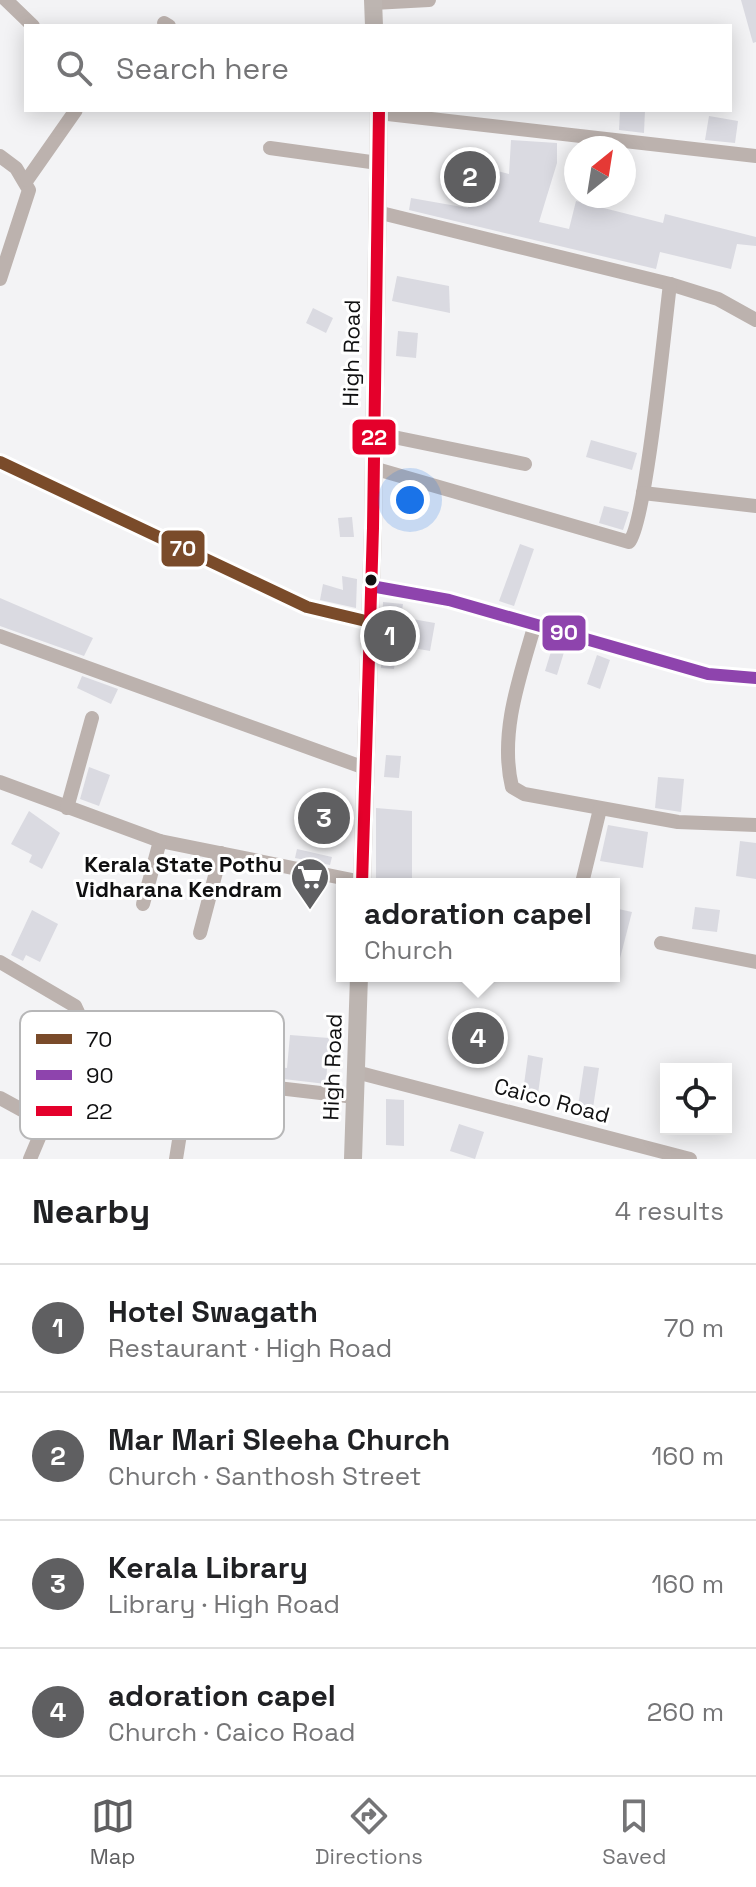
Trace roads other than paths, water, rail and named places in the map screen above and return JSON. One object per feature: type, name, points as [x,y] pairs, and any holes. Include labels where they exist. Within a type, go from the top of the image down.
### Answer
[{"type":"main road","points":[[373,2],[374,24]]},
{"type":"main road","name":"High Road","points":[[362,878],[371,586],[379,112]]},
{"type":"main road","name":"High Road","points":[[353,1159],[359,982]]},
{"type":"street","points":[[6,0],[31,24]]},
{"type":"street","points":[[373,2],[429,0]]},
{"type":"street","points":[[27,180],[75,112]]},
{"type":"street","points":[[379,112],[756,156]]},
{"type":"street","points":[[270,148],[378,163]]},
{"type":"street","points":[[0,156],[27,180],[29,190],[0,279]]},
{"type":"street","points":[[377,212],[670,284],[718,299],[756,320]]},
{"type":"street","points":[[373,468],[618,542],[629,542],[636,534],[643,493],[670,284]]},
{"type":"street","points":[[374,433],[525,464]]},
{"type":"street","points":[[0,462],[307,607],[370,622]]},
{"type":"street","points":[[643,493],[756,506]]},
{"type":"street","points":[[371,586],[449,600],[708,674],[756,678]]},
{"type":"street","points":[[535,624],[512,706],[509,773],[512,787],[524,794],[678,822],[756,825]]},
{"type":"street","points":[[0,636],[365,768]]},
{"type":"street","points":[[67,808],[92,718]]},
{"type":"street","points":[[0,782],[160,841],[338,878]]},
{"type":"street","points":[[583,878],[600,809]]},
{"type":"street","points":[[143,904],[160,841]]},
{"type":"street","points":[[200,933],[221,853]]},
{"type":"street","points":[[661,943],[756,962]]},
{"type":"street","points":[[0,962],[75,1006],[77,1011]]},
{"type":"street","name":"Caico Road","points":[[356,1072],[690,1159]]},
{"type":"street","points":[[284,1089],[355,1097]]},
{"type":"street","points":[[0,1098],[20,1109]]},
{"type":"street","points":[[30,1159],[38,1139]]},
{"type":"street","points":[[176,1159],[179,1139]]},
{"type":"place","name":"Mar Mari Sleeha Church","points":[[470,177]]},
{"type":"place","name":"Hotel Swagath","points":[[390,636]]},
{"type":"place","name":"Kerala Library","points":[[324,818]]},
{"type":"place","name":"Kerala State Pothu Vidharana Kendram","points":[[310,911]]},
{"type":"place","name":"adoration capel","points":[[478,1038]]}]
